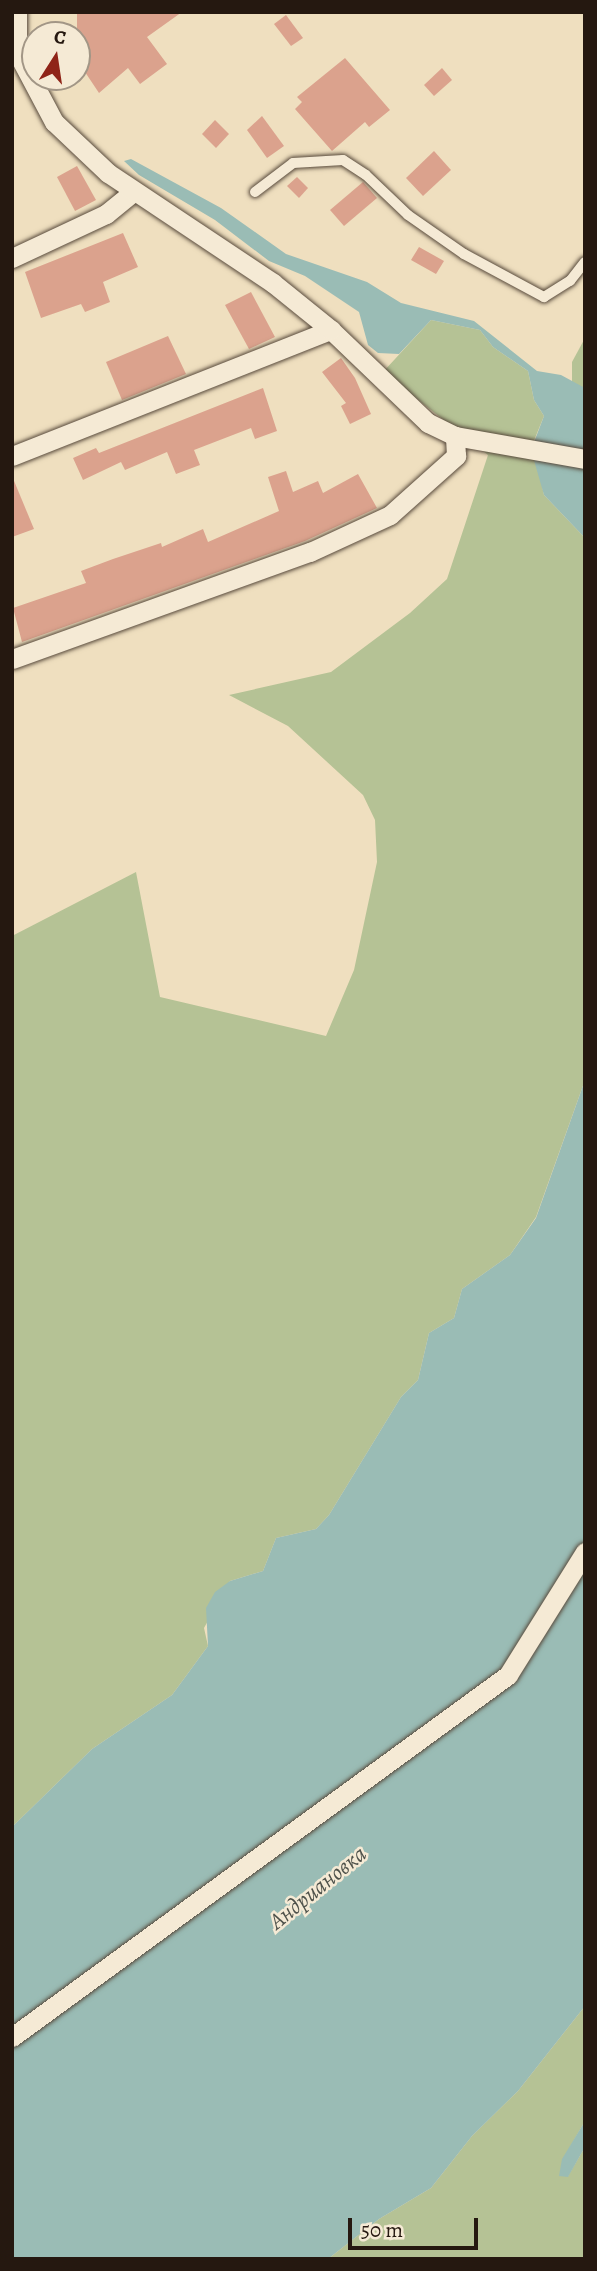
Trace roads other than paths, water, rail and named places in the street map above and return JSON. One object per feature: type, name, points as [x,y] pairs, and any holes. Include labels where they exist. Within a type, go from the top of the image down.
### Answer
[{"type":"street","points":[[17,12],[15,53],[54,122],[133,192],[273,283],[331,330],[428,423],[456,436],[585,459]]},
{"type":"street","points":[[12,258],[106,215],[133,192]]},
{"type":"street","points":[[12,456],[331,330]]},
{"type":"street","points":[[12,659],[310,552],[390,515],[451,463],[456,456],[456,436]]},
{"type":"street","points":[[12,2037],[508,1675],[585,1552]]},
{"type":"lane","points":[[255,192],[293,163],[343,160],[366,175],[408,215],[464,254],[544,297],[570,281],[585,261]]},
{"type":"water","points":[[131,159],[221,208],[286,254],[367,282],[401,303],[474,321],[537,371],[561,375],[585,388],[585,538],[544,495],[531,450],[544,416],[534,400],[528,371],[493,347],[480,330],[431,320],[399,354],[378,353],[368,345],[359,312],[305,276],[269,261],[215,220],[139,175],[124,161]]},
{"type":"water","name":"Андриановка","points":[[585,1080],[585,2006],[518,2091],[472,2136],[431,2188],[379,2219],[328,2259],[12,2259],[12,1827],[92,1749],[172,1695],[208,1646],[206,1608],[215,1592],[230,1581],[263,1571],[276,1538],[316,1529],[329,1515],[401,1397],[418,1380],[429,1333],[454,1318],[462,1289],[510,1255],[536,1218]]},
{"type":"water","points":[[585,2121],[585,2147],[568,2177],[559,2176],[562,2159]]}]
